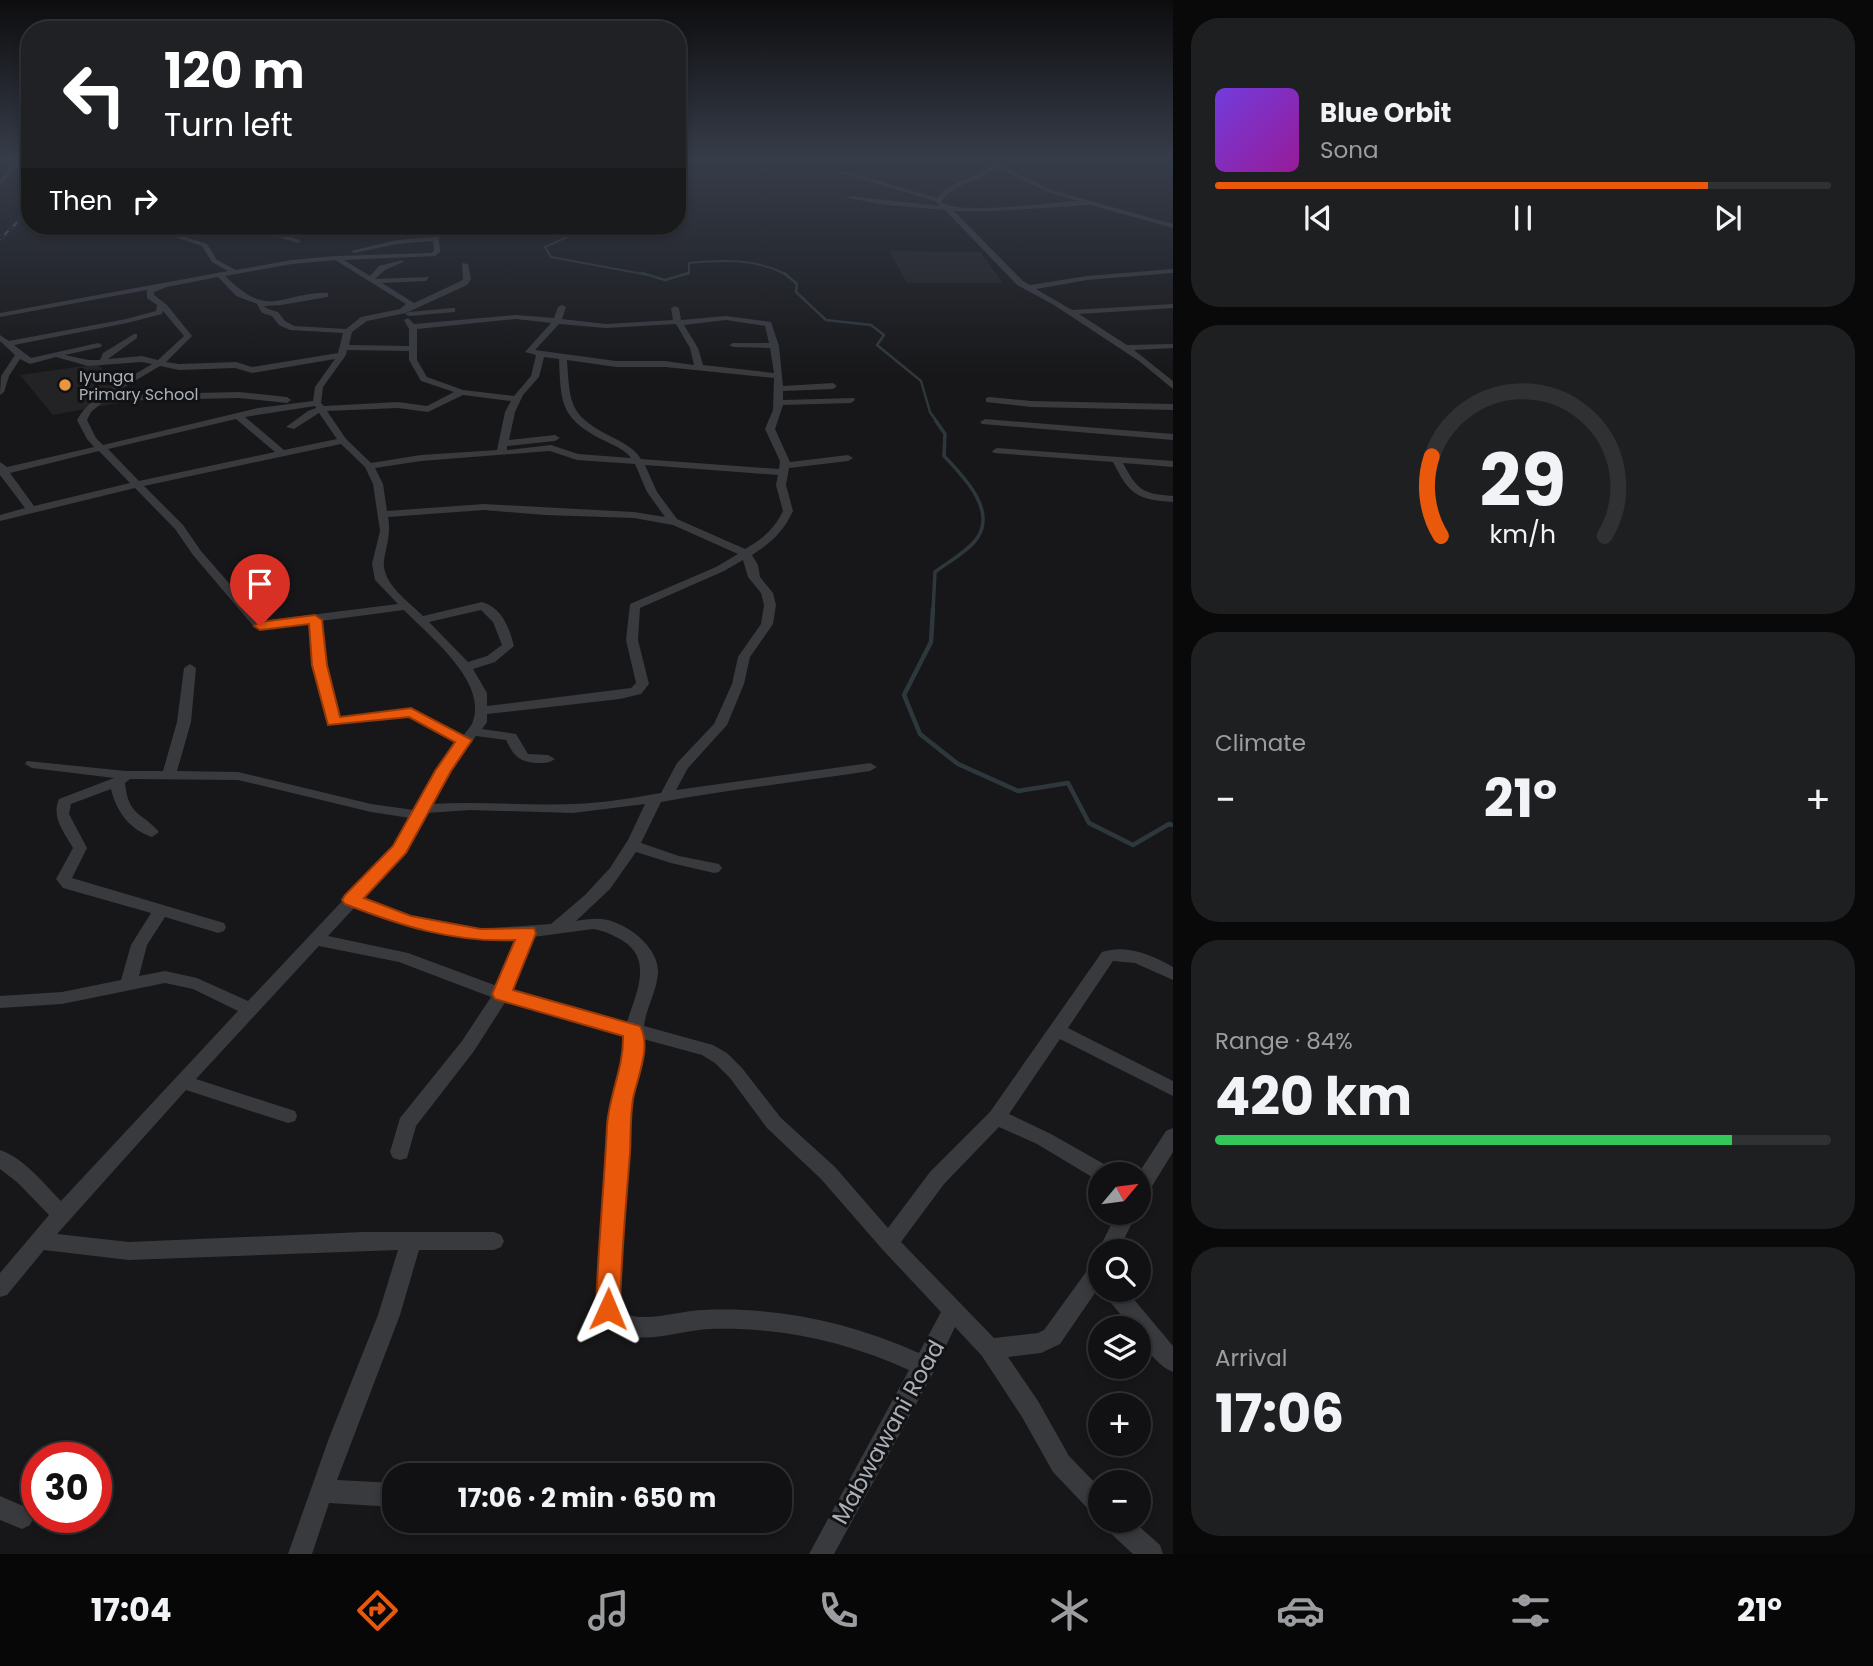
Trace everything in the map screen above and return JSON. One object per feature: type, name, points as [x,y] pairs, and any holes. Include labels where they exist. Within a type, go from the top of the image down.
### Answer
[{"type":"street","points":[[969,232],[1028,288],[1142,359],[1172,383]]},
{"type":"street","points":[[173,235],[205,245],[214,261],[235,272]]},
{"type":"street","points":[[275,235],[298,242]]},
{"type":"street","points":[[292,262],[296,259],[298,242],[305,235]]},
{"type":"street","points":[[372,280],[382,268],[436,253],[438,235]]},
{"type":"street","points":[[333,258],[397,242],[436,239]]},
{"type":"street","points":[[0,315],[292,262],[333,258],[419,257]]},
{"type":"street","points":[[333,258],[407,300],[411,304],[405,311]]},
{"type":"street","points":[[405,311],[466,281],[464,264]]},
{"type":"street","points":[[1028,288],[1087,278],[1173,271]]},
{"type":"street","points":[[220,275],[230,282],[237,293],[258,304],[265,311],[275,314],[282,323],[293,328],[348,331]]},
{"type":"street","points":[[372,280],[426,279]]},
{"type":"street","points":[[164,286],[149,293],[188,336],[160,362],[127,380],[86,412],[82,420],[92,439],[179,527],[204,561],[259,625],[315,620],[406,606]]},
{"type":"street","points":[[258,304],[325,295]]},
{"type":"street","points":[[8,344],[135,319],[159,312],[160,305]]},
{"type":"street","points":[[1069,312],[1173,306]]},
{"type":"street","points":[[562,307],[557,321],[529,352],[616,363],[699,367],[778,376]]},
{"type":"street","points":[[675,308],[675,317],[694,348],[699,367]]},
{"type":"street","points":[[0,1288],[61,1215],[181,1082],[400,849],[443,771],[480,722],[481,693],[466,667],[385,585],[379,572],[385,531],[378,484],[369,466],[344,441],[319,403],[319,387],[343,351],[348,331],[365,318],[405,311],[452,310]]},
{"type":"street","points":[[405,311],[412,327],[413,360],[424,379],[462,392],[518,399]]},
{"type":"street","points":[[412,327],[516,317],[614,327],[726,318],[765,322],[775,346],[779,389],[775,420],[770,429],[782,453],[784,469],[780,485],[788,505],[787,518],[770,538],[720,569],[634,606],[632,640],[643,684],[636,691],[482,711]]},
{"type":"street","points":[[103,361],[106,355],[134,336]]},
{"type":"street","points":[[0,337],[19,355],[30,361],[98,345]]},
{"type":"street","points":[[733,345],[775,346]]},
{"type":"street","points":[[1124,348],[1173,346]]},
{"type":"street","points":[[56,355],[88,363],[142,359],[179,367],[236,365],[252,370],[343,351],[412,349]]},
{"type":"street","points":[[0,392],[5,376],[19,355]]},
{"type":"street","points":[[503,448],[508,418],[535,377],[540,355]]},
{"type":"street","points":[[563,357],[565,397],[573,415],[593,431],[623,445],[644,470],[652,492],[673,521]]},
{"type":"street","points":[[779,389],[833,386]]},
{"type":"street","points":[[104,398],[228,395],[428,409],[462,392]]},
{"type":"street","points":[[777,403],[851,400]]},
{"type":"street","points":[[989,400],[1031,404],[1173,407]]},
{"type":"street","points":[[31,510],[1,469],[238,416],[319,403]]},
{"type":"street","points":[[291,427],[319,403]]},
{"type":"street","points":[[238,416],[281,452]]},
{"type":"street","points":[[985,422],[1173,436]]},
{"type":"street","points":[[369,466],[503,448],[555,438]]},
{"type":"street","points":[[0,519],[136,484],[344,441]]},
{"type":"street","points":[[503,448],[551,449],[577,457],[784,469],[848,458]]},
{"type":"street","points":[[997,451],[1173,464]]},
{"type":"street","points":[[1116,459],[1128,483],[1137,493],[1145,498],[1172,500]]},
{"type":"street","points":[[382,514],[491,507],[545,512],[612,513],[673,521],[745,553],[752,565],[754,577],[767,593],[770,605],[767,624],[753,640],[744,657],[738,684],[720,725],[682,766],[605,887],[556,928]]},
{"type":"street","points":[[422,620],[482,606],[488,607],[500,624],[508,646],[491,659],[466,667]]},
{"type":"street","points":[[315,620],[320,665],[333,722],[411,713],[468,736],[506,735],[511,737],[521,757],[548,759]]},
{"type":"street","points":[[169,775],[184,722],[190,668]]},
{"type":"street","points":[[32,764],[122,779],[169,775],[238,776],[372,808],[421,812],[470,806],[573,809],[870,767]]},
{"type":"street","points":[[122,779],[129,817],[152,832]]},
{"type":"street","points":[[122,779],[64,802],[62,814],[80,848],[64,879],[68,884],[218,927]]},
{"type":"street","points":[[632,845],[676,860],[714,867]]},
{"type":"street","points":[[351,900],[407,921],[481,935],[527,933],[593,924],[610,926],[635,941],[646,957],[650,970],[633,1031],[634,1055],[618,1124],[619,1150],[608,1295],[611,1317],[619,1323],[635,1327],[692,1320],[738,1319],[803,1324],[873,1342],[925,1366]]},
{"type":"street","points":[[129,983],[139,942],[150,923],[161,912]]},
{"type":"street","points":[[400,1152],[407,1123],[468,1046],[502,994],[527,933]]},
{"type":"street","points":[[315,939],[415,961],[502,994],[707,1050],[721,1058],[736,1073],[774,1123],[828,1173],[990,1349],[1030,1409],[1061,1464],[1088,1492]]},
{"type":"street","points":[[889,1242],[937,1178],[997,1118],[1108,956],[1119,953],[1131,955],[1173,974]]},
{"type":"street","points":[[0,1002],[62,998],[105,991],[129,983],[177,978],[197,984],[250,1009]]},
{"type":"street","points":[[1057,1030],[1173,1089]]},
{"type":"street","points":[[181,1082],[288,1115]]},
{"type":"street","points":[[997,1118],[1044,1139],[1088,1165]]},
{"type":"street","points":[[1152,1169],[1173,1136]]},
{"type":"street","points":[[0,1158],[24,1177],[61,1215]]},
{"type":"street","points":[[39,1241],[129,1251],[411,1241],[494,1241]]},
{"type":"street","points":[[300,1554],[389,1315],[411,1241]]},
{"type":"street","points":[[990,1349],[1041,1343],[1052,1337],[1088,1288]]},
{"type":"street","points":[[1123,1302],[1173,1362]]},
{"type":"street","name":"Mabwawani Road","points":[[821,1554],[954,1309]]},
{"type":"street","points":[[322,1490],[382,1494]]},
{"type":"street","points":[[1129,1533],[1151,1554]]},
{"type":"shaded area","points":[[889,251],[980,252],[1003,283],[907,283]]},
{"type":"shaded area","points":[[98,364],[129,401],[53,415],[20,375]]},
{"type":"waterway","points":[[567,235],[545,247],[551,257],[648,275]]},
{"type":"waterway","points":[[689,273],[689,263],[727,261],[751,263],[785,274]]},
{"type":"waterway","points":[[642,273],[665,280],[689,273]]},
{"type":"waterway","points":[[683,275],[689,273]]},
{"type":"waterway","points":[[785,274],[797,284],[796,292],[826,320],[871,325],[884,335],[877,345],[921,381],[930,412],[937,422]]},
{"type":"waterway","points":[[933,611],[935,572],[975,541],[983,518],[976,495],[944,456],[945,434],[936,421]]},
{"type":"waterway","points":[[933,609],[931,642],[904,695],[920,734],[958,764],[1018,791],[1068,783],[1089,823],[1133,845],[1169,824],[1173,825]]},
{"type":"railway","points":[[0,239],[8,232]]},
{"type":"place","name":"Iyunga Primary School","points":[[65,385]]},
{"type":"route","points":[[260,626],[315,620],[320,665],[333,722],[345,723],[383,715],[411,713],[464,740],[443,771],[400,849],[351,900],[407,921],[481,935],[527,933],[502,994],[633,1031],[634,1055],[618,1124],[619,1150],[610,1243],[608,1309]]}]
